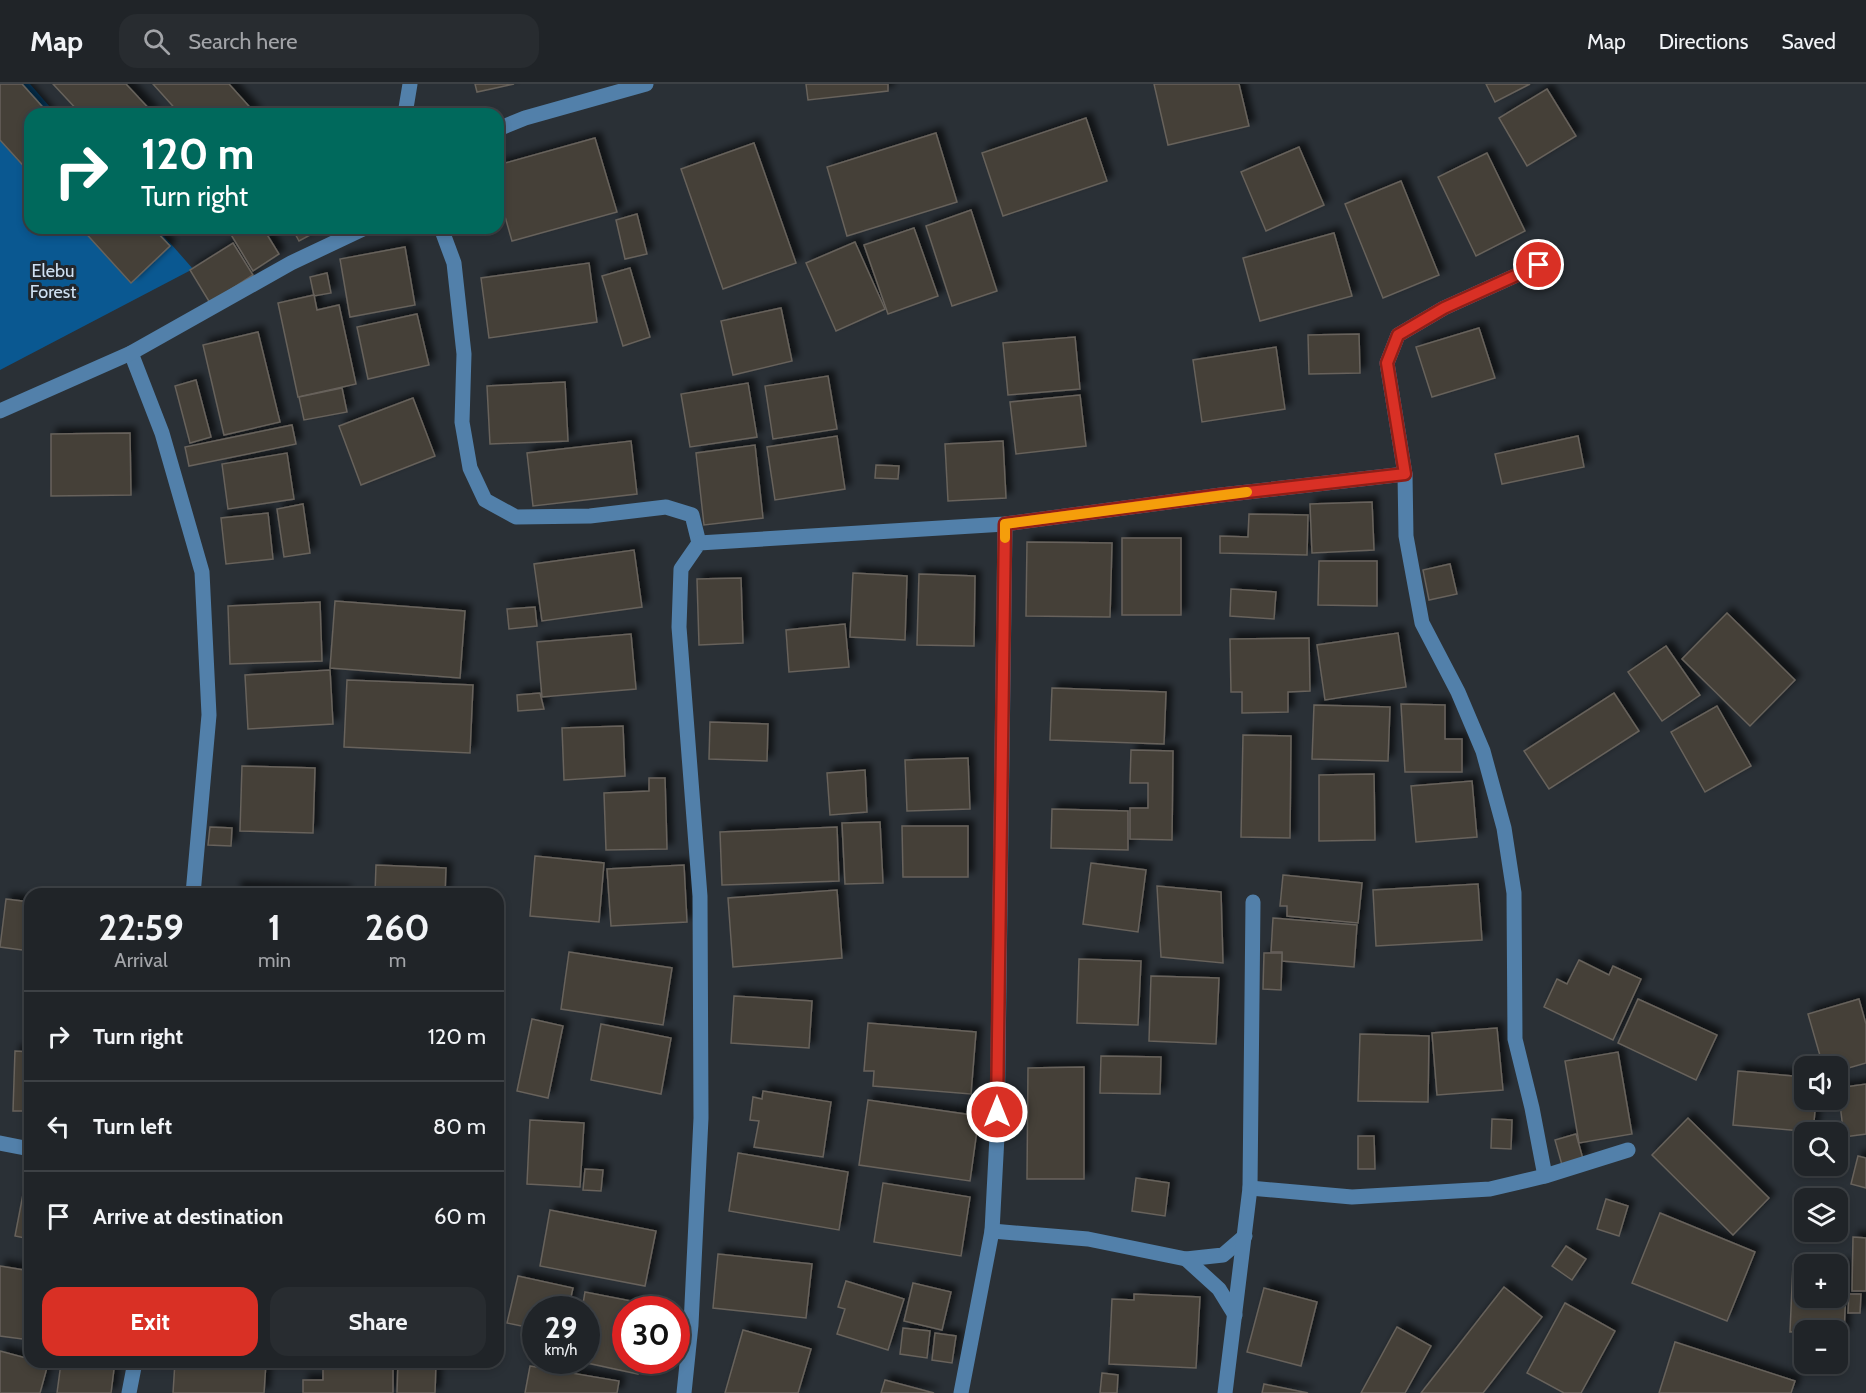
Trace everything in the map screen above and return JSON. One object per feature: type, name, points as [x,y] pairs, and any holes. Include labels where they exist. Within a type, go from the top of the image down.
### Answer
[{"type":"street","points":[[406,108],[410,84]]},
{"type":"street","points":[[504,127],[525,118],[646,84]]},
{"type":"street","points":[[0,411],[131,353],[291,263],[352,234]]},
{"type":"street","points":[[443,234],[454,263],[464,354],[462,422],[470,468],[485,500],[516,517],[590,516],[666,507],[692,515],[699,543],[681,568],[680,580],[680,627],[701,919],[701,1118],[691,1325],[684,1393]]},
{"type":"street","points":[[1539,265],[1444,308],[1398,335],[1387,363],[1405,474],[1406,536],[1422,623],[1458,692],[1483,751],[1504,828],[1514,893],[1515,1039],[1532,1108],[1545,1176]]},
{"type":"street","points":[[131,353],[162,434],[202,572],[209,715],[194,888]]},
{"type":"street","points":[[699,543],[1005,524],[1221,495],[1405,474]]},
{"type":"street","points":[[961,1393],[992,1231],[996,1136],[1005,524]]},
{"type":"street","points":[[1225,1393],[1250,1188],[1253,902]]},
{"type":"street","points":[[0,1143],[24,1148]]},
{"type":"street","points":[[1250,1188],[1352,1197],[1490,1189],[1545,1176],[1628,1150]]},
{"type":"street","points":[[992,1231],[1088,1239],[1186,1259],[1223,1255],[1245,1236]]},
{"type":"street","points":[[1186,1259],[1219,1289],[1235,1315]]},
{"type":"street","points":[[129,1393],[134,1368]]},
{"type":"green space","name":"Elebu Forest","points":[[0,84],[30,84],[51,108],[24,108],[24,234],[162,234],[193,269],[0,370]]},
{"type":"building","points":[[0,84],[22,84],[44,108],[24,108],[24,166],[0,140]]},
{"type":"building","points":[[53,84],[126,84],[148,108],[75,108]]},
{"type":"building","points":[[153,84],[229,84],[251,108],[175,108]]},
{"type":"building","points":[[475,84],[514,84],[477,92]]},
{"type":"building","points":[[806,84],[888,84],[888,91],[808,100]]},
{"type":"building","points":[[1154,84],[1239,84],[1249,126],[1168,145]]},
{"type":"building","points":[[1486,84],[1530,84],[1495,102]]},
{"type":"building","points":[[1547,89],[1576,136],[1527,166],[1499,118]]},
{"type":"building","points":[[1086,118],[1107,181],[1003,216],[982,153]]},
{"type":"building","points":[[936,133],[957,202],[847,236],[827,167]]},
{"type":"building","points":[[595,138],[617,212],[512,241],[504,213],[504,163]]},
{"type":"building","points":[[754,143],[796,263],[723,289],[681,169]]},
{"type":"building","points":[[1299,147],[1324,205],[1266,231],[1241,172]]},
{"type":"building","points":[[1487,153],[1525,231],[1476,256],[1438,177]]},
{"type":"building","points":[[1401,181],[1439,275],[1383,298],[1345,204]]},
{"type":"building","points":[[971,210],[997,291],[952,306],[926,226]]},
{"type":"building","points":[[637,214],[647,254],[625,259],[616,220]]},
{"type":"building","points":[[914,228],[938,296],[888,314],[864,245]]},
{"type":"building","points":[[1334,233],[1352,296],[1260,321],[1243,258]]},
{"type":"building","points":[[86,234],[159,234],[170,246],[131,283]]},
{"type":"building","points":[[231,234],[267,234],[279,254],[253,271]]},
{"type":"building","points":[[295,234],[312,234],[299,241]]},
{"type":"building","points":[[855,242],[885,309],[836,331],[806,263]]},
{"type":"building","points":[[233,243],[253,275],[210,303],[190,270]]},
{"type":"building","points":[[405,247],[415,305],[350,317],[340,259]]},
{"type":"building","points":[[589,263],[597,322],[489,338],[481,278]]},
{"type":"building","points":[[630,268],[650,337],[623,346],[602,276]]},
{"type":"building","points":[[327,273],[331,293],[314,296],[310,277]]},
{"type":"building","points":[[314,295],[317,310],[339,305],[356,384],[298,397],[278,303]]},
{"type":"building","points":[[781,308],[792,361],[733,375],[721,321]]},
{"type":"building","points":[[417,314],[429,365],[368,379],[357,327]]},
{"type":"building","points":[[1479,328],[1495,378],[1432,397],[1416,347]]},
{"type":"building","points":[[258,332],[280,422],[224,435],[203,345]]},
{"type":"building","points":[[1359,334],[1360,373],[1309,374],[1308,335]]},
{"type":"building","points":[[1075,337],[1080,389],[1008,395],[1003,343]]},
{"type":"building","points":[[1276,347],[1285,409],[1202,422],[1193,360]]},
{"type":"building","points":[[828,376],[837,429],[773,439],[765,386]]},
{"type":"building","points":[[196,380],[211,437],[190,443],[175,386]]},
{"type":"building","points":[[565,382],[568,441],[490,444],[487,386]]},
{"type":"building","points":[[748,383],[757,437],[690,447],[681,394]]},
{"type":"building","points":[[342,388],[347,412],[304,420],[299,397]]},
{"type":"building","points":[[1080,395],[1086,446],[1016,454],[1010,402]]},
{"type":"building","points":[[413,398],[435,456],[361,485],[339,426]]},
{"type":"building","points":[[292,425],[296,444],[189,466],[185,447]]},
{"type":"building","points":[[130,433],[131,495],[51,496],[51,434]]},
{"type":"building","points":[[837,436],[845,489],[775,500],[767,447]]},
{"type":"building","points":[[1578,436],[1584,467],[1502,484],[1495,454]]},
{"type":"building","points":[[631,441],[637,494],[533,506],[527,453]]},
{"type":"building","points":[[1003,441],[1006,498],[948,501],[945,444]]},
{"type":"building","points":[[755,445],[763,518],[704,525],[696,453]]},
{"type":"building","points":[[287,453],[294,499],[228,509],[222,464]]},
{"type":"building","points":[[876,465],[899,466],[898,479],[875,478]]},
{"type":"building","points":[[1372,502],[1374,550],[1312,553],[1310,504]]},
{"type":"building","points":[[303,504],[310,553],[284,557],[277,509]]},
{"type":"building","points":[[268,513],[273,559],[226,564],[221,518]]},
{"type":"building","points":[[1249,514],[1308,515],[1307,555],[1220,553],[1220,536],[1248,537]]},
{"type":"building","points":[[1122,538],[1181,538],[1181,615],[1122,615]]},
{"type":"building","points":[[1027,542],[1112,543],[1110,617],[1026,616]]},
{"type":"building","points":[[634,550],[642,607],[542,621],[534,564]]},
{"type":"building","points":[[1319,561],[1377,561],[1377,606],[1318,605]]},
{"type":"building","points":[[1450,564],[1457,594],[1429,600],[1423,570]]},
{"type":"building","points":[[853,573],[907,576],[905,640],[850,637]]},
{"type":"building","points":[[919,574],[975,576],[974,646],[917,645]]},
{"type":"building","points":[[741,578],[743,643],[699,645],[697,579]]},
{"type":"building","points":[[1231,589],[1276,592],[1274,619],[1230,616]]},
{"type":"building","points":[[335,601],[465,611],[460,678],[330,668]]},
{"type":"building","points":[[320,602],[322,661],[230,664],[228,606]]},
{"type":"building","points":[[535,607],[537,626],[509,629],[507,609]]},
{"type":"building","points":[[1727,613],[1795,680],[1750,726],[1682,659]]},
{"type":"building","points":[[845,624],[849,667],[789,672],[786,630]]},
{"type":"building","points":[[1398,633],[1406,687],[1325,700],[1317,645]]},
{"type":"building","points":[[631,634],[636,689],[542,697],[537,642]]},
{"type":"building","points":[[1309,638],[1310,691],[1288,692],[1288,712],[1242,713],[1242,692],[1231,692],[1230,639]]},
{"type":"building","points":[[1666,646],[1700,695],[1662,721],[1628,672]]},
{"type":"building","points":[[330,670],[333,724],[248,729],[245,675]]},
{"type":"building","points":[[347,680],[473,685],[470,753],[344,747]]},
{"type":"building","points":[[1052,688],[1166,692],[1164,744],[1050,740]]},
{"type":"building","points":[[540,693],[544,709],[518,711],[517,695]]},
{"type":"building","points":[[1614,693],[1639,731],[1549,789],[1524,751]]},
{"type":"building","points":[[1401,704],[1445,705],[1445,739],[1462,739],[1462,772],[1405,772]]},
{"type":"building","points":[[1314,705],[1390,707],[1388,761],[1312,759]]},
{"type":"building","points":[[1717,706],[1751,766],[1705,792],[1671,732]]},
{"type":"building","points":[[710,722],[768,724],[767,761],[709,759]]},
{"type":"building","points":[[623,726],[625,776],[564,780],[562,728]]},
{"type":"building","points":[[1243,735],[1291,736],[1290,838],[1241,837]]},
{"type":"building","points":[[1131,750],[1173,751],[1172,840],[1130,839],[1130,808],[1148,808],[1148,783],[1130,783]]},
{"type":"building","points":[[968,758],[970,809],[907,811],[905,760]]},
{"type":"building","points":[[242,766],[315,768],[313,833],[240,831]]},
{"type":"building","points":[[865,770],[867,812],[830,815],[827,773]]},
{"type":"building","points":[[1374,774],[1375,840],[1319,841],[1319,775]]},
{"type":"building","points":[[649,778],[665,778],[667,849],[606,850],[604,793],[649,791]]},
{"type":"building","points":[[1472,781],[1477,837],[1416,842],[1411,786]]},
{"type":"building","points":[[1052,809],[1128,811],[1128,850],[1051,848]]},
{"type":"building","points":[[880,822],[883,883],[845,884],[842,823]]},
{"type":"building","points":[[902,826],[968,826],[968,877],[903,877]]},
{"type":"building","points":[[210,827],[232,828],[231,846],[208,845]]},
{"type":"building","points":[[837,827],[839,881],[722,885],[720,832]]},
{"type":"building","points":[[535,856],[604,863],[599,922],[530,916]]},
{"type":"building","points":[[1091,863],[1146,870],[1138,932],[1083,924]]},
{"type":"building","points":[[376,865],[446,868],[445,888],[375,888]]},
{"type":"building","points":[[684,865],[687,922],[611,926],[607,869]]},
{"type":"building","points":[[1283,875],[1362,883],[1358,923],[1287,916],[1287,906],[1280,906]]},
{"type":"building","points":[[1478,884],[1482,940],[1376,946],[1373,890]]},
{"type":"building","points":[[1157,886],[1221,892],[1223,963],[1161,957]]},
{"type":"building","points":[[837,890],[842,958],[733,967],[728,898]]},
{"type":"building","points":[[6,899],[24,901],[24,950],[0,947]]},
{"type":"building","points":[[1273,918],[1357,925],[1354,967],[1282,961],[1282,952],[1271,952]]},
{"type":"building","points":[[569,952],[672,968],[663,1025],[561,1009]]},
{"type":"building","points":[[1264,953],[1282,953],[1281,990],[1263,989]]},
{"type":"building","points":[[1079,959],[1141,961],[1138,1025],[1077,1023]]},
{"type":"building","points":[[1579,960],[1609,975],[1613,966],[1641,979],[1613,1040],[1544,1007],[1557,979],[1567,984]]},
{"type":"building","points":[[1151,976],[1219,978],[1216,1044],[1149,1041]]},
{"type":"building","points":[[734,996],[812,1001],[809,1048],[731,1043]]},
{"type":"building","points":[[1638,999],[1717,1035],[1696,1080],[1618,1043]]},
{"type":"building","points":[[1859,999],[1866,1024],[1866,1063],[1848,1068],[1848,1056],[1820,1056],[1808,1014]]},
{"type":"building","points":[[532,1019],[563,1026],[548,1098],[517,1091]]},
{"type":"building","points":[[868,1023],[976,1032],[971,1094],[873,1086],[874,1071],[864,1071]]},
{"type":"building","points":[[601,1024],[671,1038],[661,1094],[591,1080]]},
{"type":"building","points":[[1497,1028],[1503,1090],[1437,1095],[1432,1033]]},
{"type":"building","points":[[1360,1034],[1429,1036],[1428,1102],[1358,1101]]},
{"type":"building","points":[[15,1051],[24,1052],[24,1111],[13,1111]]},
{"type":"building","points":[[1618,1052],[1632,1134],[1579,1143],[1565,1061]]},
{"type":"building","points":[[1101,1056],[1161,1057],[1160,1094],[1100,1093]]},
{"type":"building","points":[[1084,1067],[1084,1179],[1027,1179],[1028,1068]]},
{"type":"building","points":[[1738,1071],[1794,1076],[1794,1110],[1815,1110],[1814,1122],[1794,1122],[1794,1130],[1733,1125]]},
{"type":"building","points":[[1866,1084],[1866,1134],[1848,1136],[1848,1122],[1842,1122],[1841,1110],[1848,1110],[1848,1087]]},
{"type":"building","points":[[763,1091],[831,1102],[823,1157],[754,1147],[759,1121],[750,1120],[753,1097],[762,1099]]},
{"type":"building","points":[[868,1100],[979,1116],[970,1181],[859,1165]]},
{"type":"building","points":[[1688,1118],[1769,1198],[1733,1235],[1652,1155]]},
{"type":"building","points":[[1492,1119],[1512,1120],[1511,1149],[1491,1148]]},
{"type":"building","points":[[530,1120],[584,1123],[580,1187],[527,1184]]},
{"type":"building","points":[[1576,1134],[1583,1159],[1562,1165],[1555,1140]]},
{"type":"building","points":[[1358,1136],[1374,1136],[1375,1169],[1358,1169]]},
{"type":"building","points":[[738,1153],[848,1172],[839,1230],[729,1211]]},
{"type":"building","points":[[1858,1156],[1866,1158],[1866,1188],[1851,1184]]},
{"type":"building","points":[[585,1169],[603,1170],[601,1191],[583,1190]]},
{"type":"building","points":[[1136,1178],[1169,1183],[1165,1216],[1132,1211]]},
{"type":"building","points":[[883,1183],[970,1197],[961,1256],[874,1242]]},
{"type":"building","points":[[24,1189],[24,1238],[15,1236]]},
{"type":"building","points":[[1606,1199],[1628,1206],[1619,1236],[1597,1229]]},
{"type":"building","points":[[550,1210],[656,1231],[645,1286],[540,1266]]},
{"type":"building","points":[[1660,1213],[1755,1252],[1727,1321],[1632,1283]]},
{"type":"building","points":[[1853,1237],[1866,1238],[1866,1291],[1852,1291]]},
{"type":"building","points":[[1566,1246],[1586,1259],[1572,1280],[1552,1266]]},
{"type":"building","points":[[718,1254],[812,1264],[806,1318],[713,1308]]},
{"type":"building","points":[[1794,1264],[1794,1308],[1845,1308],[1845,1320],[1794,1320],[1794,1332],[1790,1332]]},
{"type":"building","points":[[0,1266],[24,1270],[24,1339],[0,1336]]},
{"type":"building","points":[[518,1276],[573,1288],[571,1296],[522,1296],[522,1326],[507,1323]]},
{"type":"building","points":[[846,1281],[904,1299],[888,1350],[837,1334],[845,1309],[838,1307]]},
{"type":"building","points":[[913,1283],[951,1292],[942,1330],[904,1321]]},
{"type":"building","points":[[1504,1287],[1542,1317],[1483,1393],[1421,1393]]},
{"type":"building","points":[[1264,1288],[1317,1302],[1301,1366],[1247,1352]]},
{"type":"building","points":[[585,1292],[612,1297],[612,1368],[600,1366],[600,1296],[584,1296]]},
{"type":"building","points":[[1134,1294],[1200,1297],[1196,1368],[1109,1364],[1112,1299],[1134,1300]]},
{"type":"building","points":[[1849,1294],[1861,1294],[1860,1313],[1848,1313]]},
{"type":"building","points":[[1565,1303],[1615,1331],[1581,1393],[1564,1393],[1527,1373]]},
{"type":"building","points":[[1397,1327],[1431,1346],[1405,1393],[1361,1393]]},
{"type":"building","points":[[903,1328],[930,1331],[927,1358],[900,1354]]},
{"type":"building","points":[[743,1330],[811,1349],[798,1393],[725,1393]]},
{"type":"building","points":[[935,1333],[956,1336],[952,1363],[932,1360]]},
{"type":"building","points":[[1675,1342],[1795,1381],[1791,1393],[1659,1393]]},
{"type":"building","points":[[0,1351],[24,1357],[24,1368],[47,1368],[40,1393],[0,1393]]},
{"type":"building","points":[[60,1368],[114,1369],[111,1393],[57,1393]]},
{"type":"building","points":[[175,1368],[266,1368],[264,1393],[173,1393]]},
{"type":"building","points":[[323,1368],[393,1368],[393,1393],[303,1393],[303,1380],[323,1380]]},
{"type":"building","points":[[398,1368],[436,1368],[435,1393],[397,1393]]},
{"type":"building","points":[[1102,1373],[1118,1375],[1117,1393],[1100,1393]]},
{"type":"building","points":[[529,1374],[577,1374],[619,1381],[617,1393],[525,1393]]},
{"type":"building","points":[[885,1380],[934,1393],[881,1393]]},
{"type":"building","points":[[1264,1384],[1308,1393],[1262,1393]]},
{"type":"slow traffic","points":[[1005,538],[1005,524],[1247,492]]},
{"type":"route","points":[[997,1112],[1005,524],[1221,495],[1405,474],[1387,363],[1398,335],[1444,308],[1539,265]]}]
